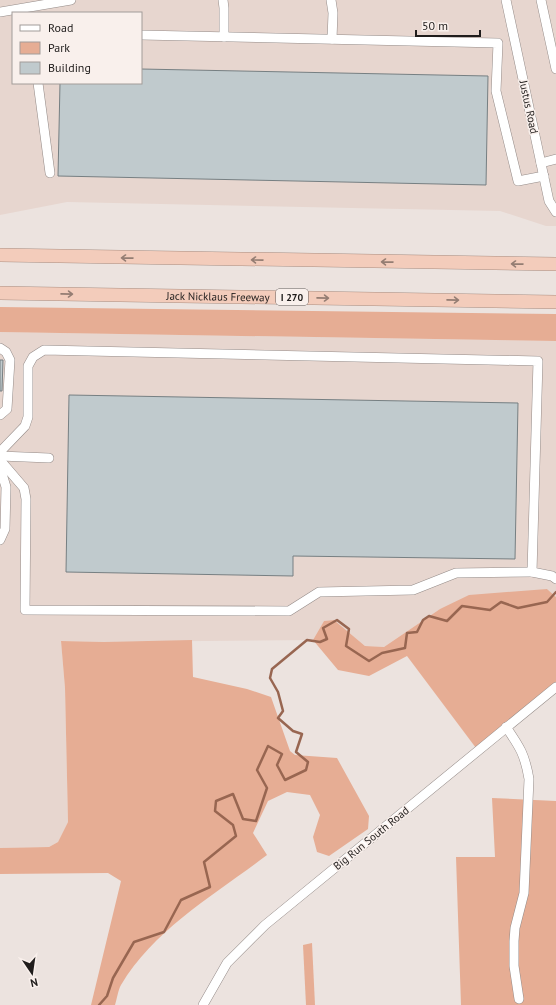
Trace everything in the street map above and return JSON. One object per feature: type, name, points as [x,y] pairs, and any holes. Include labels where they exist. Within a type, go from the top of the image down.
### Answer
[{"type":"highway","points":[[0,255],[556,264]]},
{"type":"highway","name":"Jack Nicklaus Freeway","points":[[0,293],[556,302]]},
{"type":"street","points":[[0,12],[28,10],[44,2],[71,0]]},
{"type":"street","points":[[223,0],[224,37]]},
{"type":"street","points":[[331,0],[333,13],[332,39]]},
{"type":"street","name":"Justus Road","points":[[508,0],[549,201],[556,212]]},
{"type":"street","points":[[541,0],[556,69]]},
{"type":"street","points":[[142,35],[498,43],[515,39]]},
{"type":"street","points":[[498,43],[496,91],[518,181],[544,176]]},
{"type":"street","points":[[38,84],[50,173]]},
{"type":"street","points":[[541,163],[556,159]]},
{"type":"street","points":[[0,348],[6,352],[10,360],[7,409],[0,415]]},
{"type":"street","points":[[0,452],[25,426],[28,417],[28,366],[33,357],[44,350],[538,361],[532,572]]},
{"type":"street","points":[[0,456],[49,458]]},
{"type":"street","points":[[0,460],[24,488],[25,493],[25,610],[289,611],[319,592],[414,590],[456,573],[532,572],[552,576],[556,579]]},
{"type":"street","points":[[0,467],[6,487],[5,529],[0,540]]},
{"type":"street","name":"Big Run South Road","points":[[203,1005],[227,963],[265,925],[556,687]]},
{"type":"street","points":[[506,727],[521,748],[526,762],[529,779],[524,893],[515,928],[514,941],[514,966],[519,999]]},
{"type":"shaded area","points":[[0,0],[556,0],[556,226],[546,226],[500,211],[67,202],[0,215]]},
{"type":"shaded area","points":[[0,332],[556,341],[556,597],[547,589],[440,609],[384,647],[365,646],[334,620],[324,621],[313,640],[61,641],[65,688],[68,822],[58,842],[49,847],[0,848]]},
{"type":"green space","points":[[0,307],[556,314],[556,341],[0,332]]},
{"type":"green space","points":[[547,589],[556,597],[556,683],[476,748],[407,656],[369,676],[338,670],[313,640],[324,621],[334,620],[365,646],[384,647],[440,609],[469,595]]},
{"type":"green space","points":[[192,640],[193,677],[247,689],[271,697],[290,751],[295,755],[337,758],[369,816],[368,829],[329,856],[317,852],[313,837],[320,815],[310,795],[287,792],[268,801],[253,833],[267,855],[207,898],[151,946],[121,985],[115,1005],[91,1005],[121,881],[108,873],[0,874],[0,848],[49,847],[58,842],[68,822],[65,688],[61,641],[104,642]]},
{"type":"green space","points":[[492,798],[556,801],[556,1005],[461,1005],[456,857],[495,857]]},
{"type":"green space","points":[[312,943],[315,1005],[306,1005],[303,945]]},
{"type":"building","points":[[142,69],[488,76],[486,185],[58,176],[60,84],[142,84]]},
{"type":"building","points":[[0,360],[3,360],[2,391],[0,391]]},
{"type":"building","points":[[69,395],[518,403],[515,559],[293,556],[293,576],[66,572]]},
{"type":"waterway","points":[[99,1005],[107,996],[113,978],[134,942],[164,932],[181,900],[210,887],[204,862],[236,836],[233,825],[215,811],[216,801],[233,794],[243,819],[256,821],[267,788],[257,770],[268,746],[282,754],[277,765],[285,780],[306,770],[308,762],[296,752],[302,734],[293,731],[278,718],[283,711],[278,692],[270,678],[272,669],[307,640],[320,642],[327,639],[323,628],[337,620],[349,629],[346,646],[369,661],[382,653],[405,648],[407,633],[417,632],[423,620],[429,616],[447,621],[462,606],[490,610],[501,602],[518,608],[547,602],[556,592]]}]
